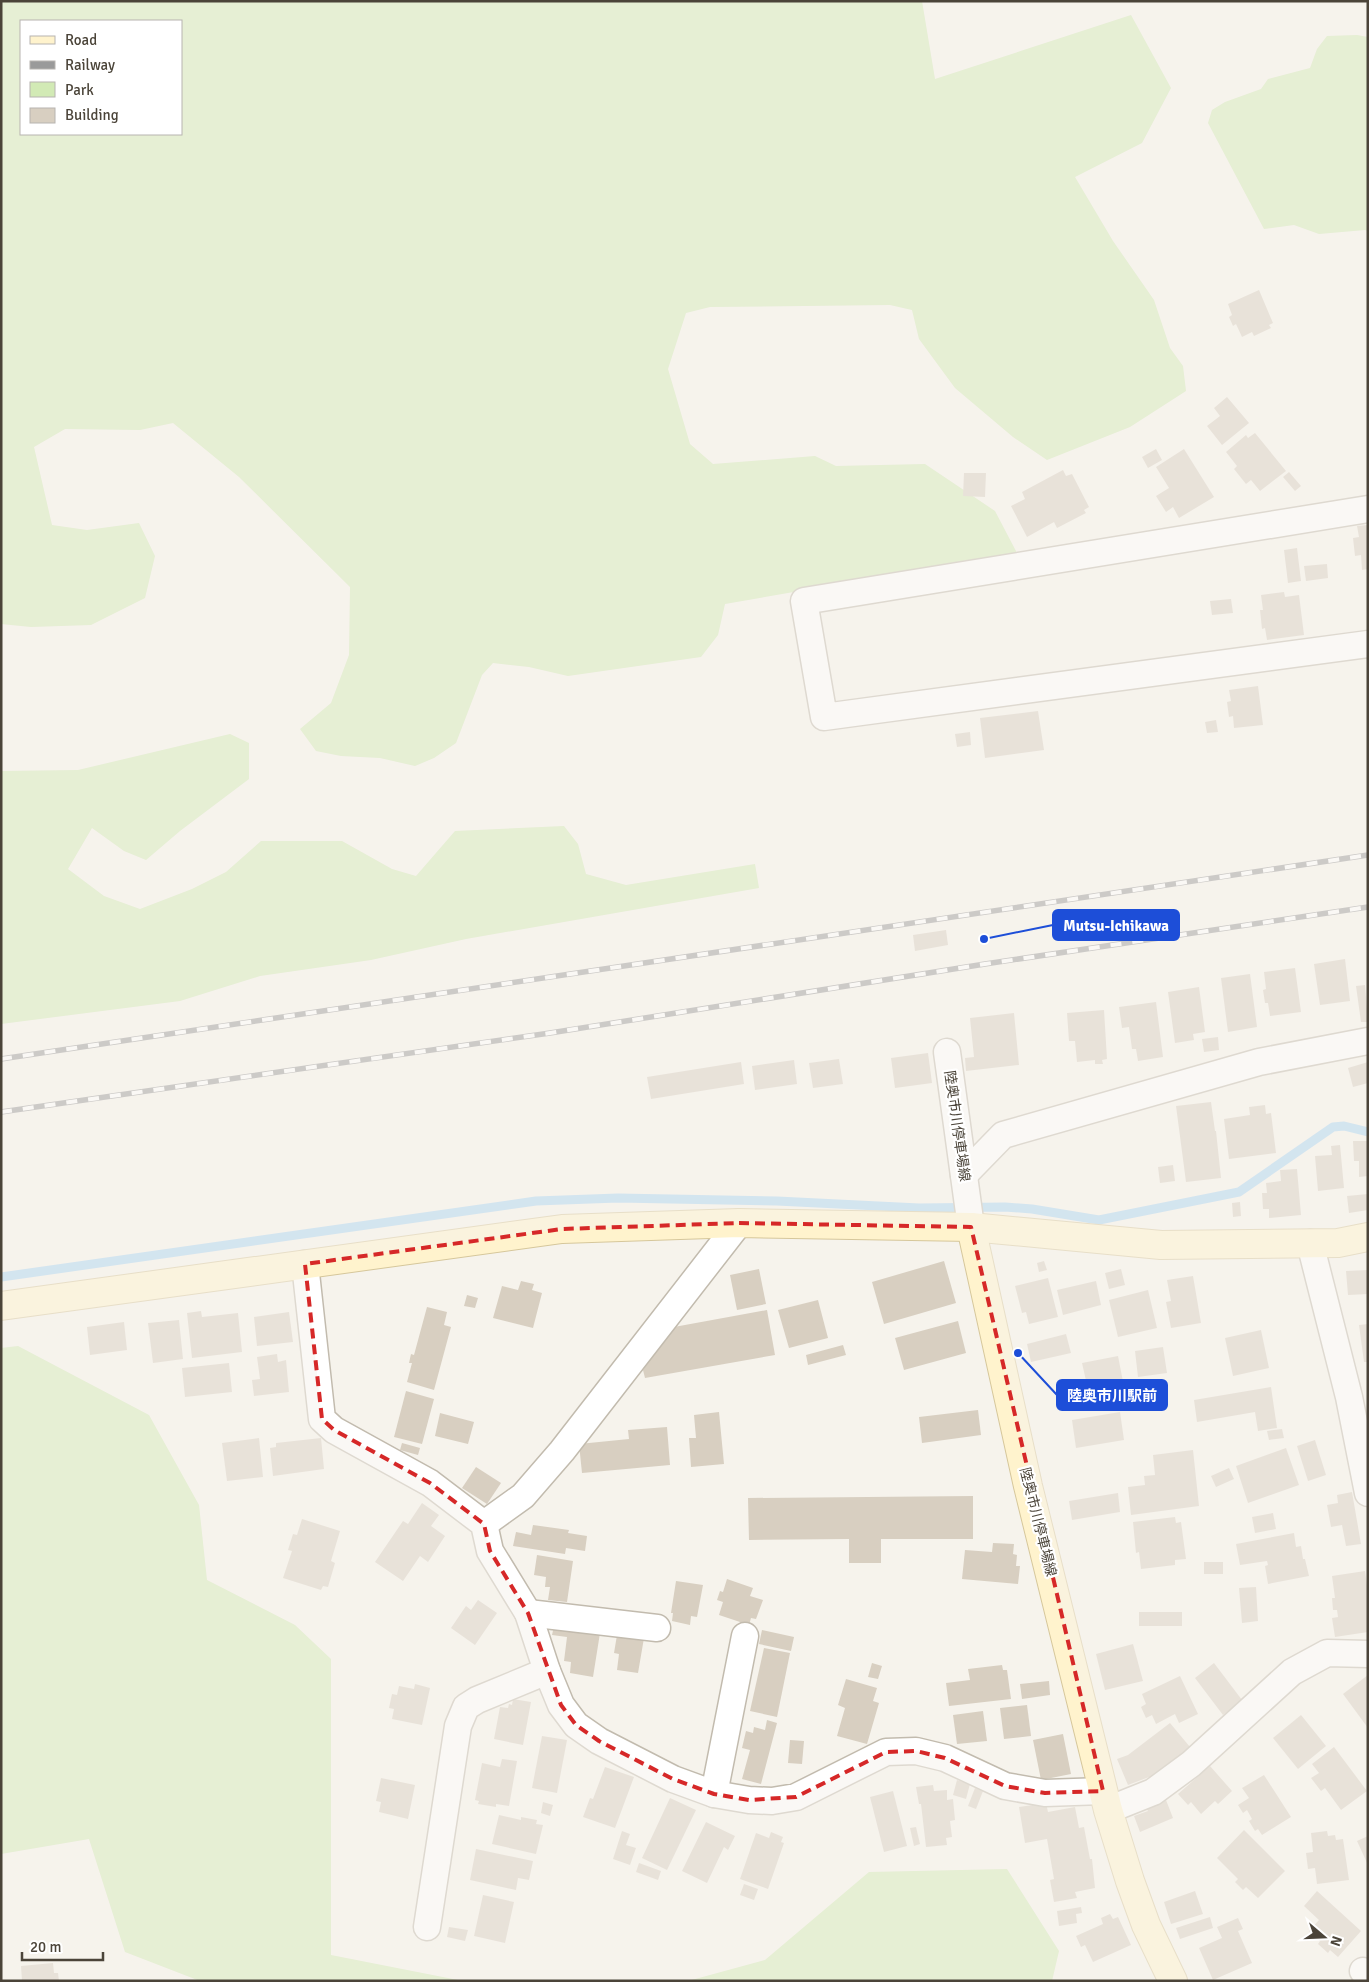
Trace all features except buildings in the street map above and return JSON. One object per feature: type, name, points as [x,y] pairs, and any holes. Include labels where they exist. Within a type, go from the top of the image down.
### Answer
[{"type":"street","points":[[1368,509],[804,601],[824,717],[1368,644]]},
{"type":"street","points":[[964,1175],[1003,1135],[1259,1062],[1368,1041]]},
{"type":"street","name":"陸奥市川停車場線","points":[[947,1052],[971,1228],[1028,1486],[1106,1801],[1130,1881],[1146,1925],[1173,1981]]},
{"type":"street","points":[[484,1524],[523,1496],[562,1451],[739,1223]]},
{"type":"street","points":[[1,1306],[562,1229],[739,1223],[971,1228],[1161,1245],[1338,1243],[1368,1237]]},
{"type":"street","points":[[1310,1243],[1348,1397],[1366,1482]]},
{"type":"street","points":[[305,1264],[322,1419],[334,1430],[430,1483],[484,1524],[490,1551],[528,1612],[547,1671],[561,1705],[576,1725],[599,1741],[673,1779],[714,1794],[772,1802],[796,1797],[886,1752],[916,1751],[945,1758],[1005,1786],[1106,1801],[1153,1792],[1191,1764],[1292,1672],[1327,1653],[1368,1654]]},
{"type":"street","points":[[528,1612],[657,1628]]},
{"type":"street","points":[[714,1794],[745,1636]]},
{"type":"street","points":[[428,1927],[458,1726],[466,1707],[477,1700],[547,1671]]},
{"type":"highlighted area","points":[[739,1223],[971,1227],[1103,1791],[1045,1793],[1005,1786],[945,1758],[916,1751],[886,1752],[796,1797],[749,1800],[714,1794],[673,1779],[599,1741],[576,1725],[561,1705],[528,1613],[490,1551],[484,1524],[430,1483],[334,1430],[322,1419],[305,1264],[562,1229]]},
{"type":"green space","points":[[1,1],[922,1],[935,79],[1131,15],[1171,88],[1142,143],[1075,177],[1113,241],[1154,300],[1170,348],[1183,366],[1186,391],[1130,427],[1047,460],[1013,437],[955,388],[919,339],[912,310],[890,305],[710,307],[686,313],[668,369],[690,444],[713,464],[815,456],[836,466],[925,464],[995,511],[1017,553],[725,604],[718,635],[701,657],[568,676],[529,667],[493,663],[482,675],[456,743],[434,758],[415,766],[380,758],[341,756],[316,751],[300,729],[331,703],[349,655],[350,587],[239,477],[173,423],[140,430],[65,429],[34,447],[52,525],[87,530],[139,523],[155,556],[145,598],[91,625],[31,627],[1,624]]},
{"type":"green space","points":[[1357,35],[1368,37],[1368,231],[1319,234],[1294,225],[1264,229],[1208,123],[1212,110],[1225,102],[1261,89],[1268,79],[1310,68],[1317,49],[1327,36]]},
{"type":"green space","points":[[230,734],[249,743],[249,779],[180,831],[146,860],[124,851],[92,828],[68,869],[104,896],[140,909],[192,889],[226,872],[261,841],[342,841],[392,869],[416,876],[455,831],[564,826],[578,844],[586,874],[626,885],[755,864],[759,888],[466,939],[371,960],[260,976],[180,1001],[1,1024],[1,771],[78,770]]},
{"type":"green space","points":[[18,1346],[149,1415],[199,1505],[207,1580],[295,1625],[331,1659],[331,1955],[463,1981],[200,1981],[125,1952],[89,1839],[1,1854],[1,1348]]},
{"type":"green space","points":[[1007,1869],[1059,1951],[1052,1981],[688,1981],[765,1960],[869,1872]]},
{"type":"waterway","points":[[1,1277],[536,1201],[618,1198],[777,1201],[919,1208],[1005,1207],[1032,1209],[1099,1220],[1239,1192],[1333,1127],[1344,1126],[1368,1132]]},
{"type":"railway","points":[[1,1059],[1368,855]]},
{"type":"railway","points":[[1,1112],[550,1033],[985,964],[1368,907]]},
{"type":"place","name":"Mutsu-Ichikawa","points":[[984,939]]},
{"type":"place","name":"陸奥市川駅前","points":[[1018,1353]]}]
